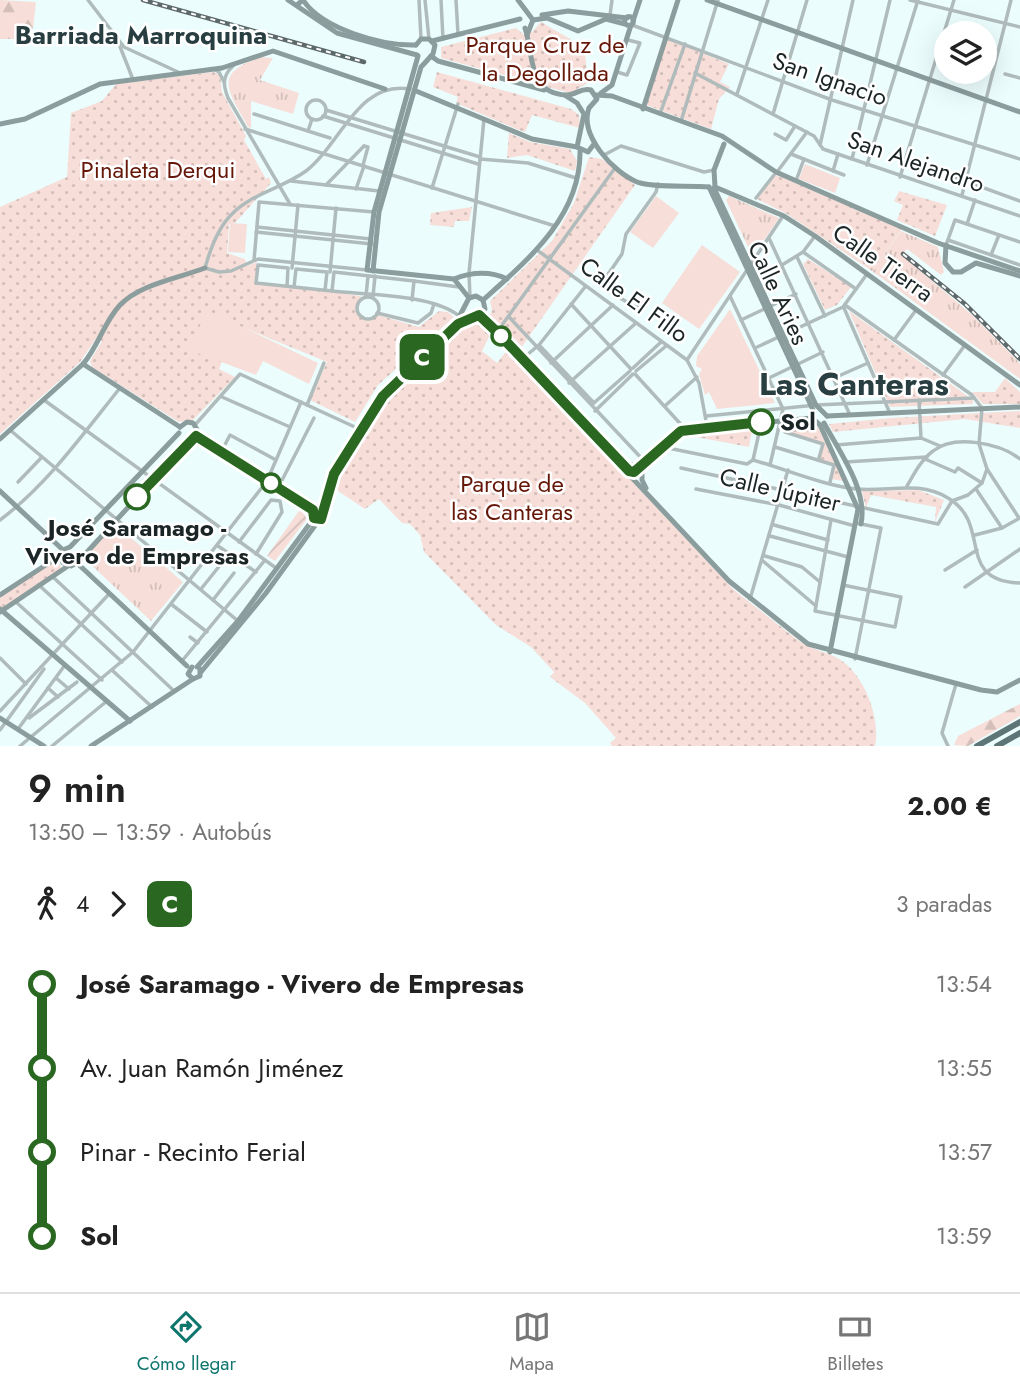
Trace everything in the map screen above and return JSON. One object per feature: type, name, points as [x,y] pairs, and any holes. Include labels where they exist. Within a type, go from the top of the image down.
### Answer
[{"type":"highway","points":[[977,746],[1020,722]]},
{"type":"highway","points":[[997,746],[1020,733]]},
{"type":"street","points":[[88,0],[93,3],[118,42],[132,77]]},
{"type":"street","points":[[288,0],[301,2],[320,18],[339,28],[416,45]]},
{"type":"street","points":[[416,45],[421,39],[419,0]]},
{"type":"street","points":[[377,212],[413,90],[421,67],[430,57],[432,42],[425,0]]},
{"type":"street","points":[[441,0],[443,39]]},
{"type":"street","points":[[456,0],[458,36]]},
{"type":"street","points":[[610,16],[612,0]]},
{"type":"street","points":[[581,162],[592,141],[587,124],[589,108],[596,96],[612,85],[628,40],[627,22],[640,0]]},
{"type":"street","points":[[643,108],[678,0]]},
{"type":"street","points":[[707,0],[762,17],[1020,112]]},
{"type":"street","points":[[737,94],[768,0]]},
{"type":"street","points":[[773,114],[807,0]]},
{"type":"street","points":[[820,145],[853,0]]},
{"type":"street","points":[[852,159],[890,0]]},
{"type":"street","points":[[910,0],[1020,27]]},
{"type":"street","points":[[900,177],[954,0]]},
{"type":"street","points":[[962,195],[1011,0]]},
{"type":"street","points":[[867,165],[918,1]]},
{"type":"street","points":[[301,2],[317,22],[337,33],[550,92],[577,94],[586,88],[596,96],[616,98],[717,135],[727,143],[741,148],[775,174],[947,243],[1020,265]]},
{"type":"street","points":[[682,118],[717,2]]},
{"type":"street","points":[[520,3],[527,23],[534,74],[550,92]]},
{"type":"street","points":[[527,23],[562,11],[610,16],[627,22]]},
{"type":"street","points":[[562,11],[568,27]]},
{"type":"street","points":[[421,39],[432,42],[512,22],[527,23],[547,18],[583,31],[606,19],[627,22]]},
{"type":"street","name":"San Ignacio","points":[[627,22],[832,100],[1020,159]]},
{"type":"street","points":[[617,72],[627,75],[640,43],[628,40]]},
{"type":"street","points":[[118,42],[178,72]]},
{"type":"street","points":[[661,111],[685,44]]},
{"type":"street","points":[[413,90],[418,55],[416,45]]},
{"type":"street","points":[[0,124],[25,119],[84,89],[132,77],[212,69],[223,71],[273,51],[385,89],[413,90],[458,106],[531,139],[565,144],[592,141]]},
{"type":"street","points":[[223,71],[228,98],[290,204]]},
{"type":"street","name":"San Alejandro","points":[[695,73],[807,132],[820,145],[838,155],[1020,216]]},
{"type":"street","points":[[1005,74],[1020,78]]},
{"type":"street","points":[[612,85],[616,98]]},
{"type":"street","points":[[205,268],[228,218],[241,206],[259,200],[289,181],[325,153],[365,101],[385,89]]},
{"type":"street","points":[[454,279],[470,298],[483,300],[537,250],[565,214],[578,179],[581,162],[580,141],[584,114],[578,104],[577,94]]},
{"type":"street","points":[[563,95],[589,108]]},
{"type":"street","points":[[312,118],[306,111],[309,102],[319,100],[326,110],[442,153],[480,160],[528,163],[578,179]]},
{"type":"street","points":[[432,188],[458,106]]},
{"type":"street","points":[[323,116],[326,110]]},
{"type":"street","points":[[254,114],[330,138]]},
{"type":"street","points":[[312,118],[323,116],[445,147],[480,160]]},
{"type":"street","points":[[308,131],[312,118]]},
{"type":"street","points":[[192,671],[265,593],[316,519],[328,477],[357,428],[400,372],[461,317],[466,309],[470,298],[468,273],[484,119]]},
{"type":"street","points":[[775,134],[786,140],[795,126]]},
{"type":"street","points":[[245,129],[555,226]]},
{"type":"street","points":[[756,198],[807,132]]},
{"type":"street","points":[[580,141],[588,151],[604,155],[621,146],[704,172],[714,170]]},
{"type":"street","name":"Calle Tierra","points":[[592,141],[616,166],[637,182],[712,186],[784,216],[917,308],[1020,385]]},
{"type":"street","points":[[712,186],[714,170],[727,143]]},
{"type":"street","points":[[326,186],[364,146],[368,147],[356,189]]},
{"type":"street","points":[[791,154],[844,176]]},
{"type":"street","points":[[833,171],[838,155]]},
{"type":"street","points":[[797,178],[804,159]]},
{"type":"street","points":[[905,159],[1020,201]]},
{"type":"street","points":[[497,332],[616,166]]},
{"type":"street","points":[[377,313],[378,305],[372,297],[373,241],[379,191],[388,173]]},
{"type":"street","points":[[289,181],[379,191]]},
{"type":"street","points":[[644,301],[637,308],[630,306],[600,286],[622,254],[626,234],[656,192],[658,183]]},
{"type":"street","name":"Calle Aries","points":[[712,186],[749,268]]},
{"type":"street","name":"Calle Aries","points":[[712,186],[795,365],[813,413],[821,410],[827,416]]},
{"type":"street","points":[[722,204],[721,197],[727,192]]},
{"type":"street","points":[[259,200],[377,212]]},
{"type":"street","points":[[254,261],[259,200]]},
{"type":"street","points":[[967,224],[975,200]]},
{"type":"street","points":[[287,286],[292,267],[298,205]]},
{"type":"street","points":[[325,290],[330,271],[337,208]]},
{"type":"street","points":[[687,360],[784,216]]},
{"type":"street","points":[[1020,242],[955,220],[947,243],[946,257],[946,266],[950,271],[961,272],[968,266],[980,263],[1020,274]]},
{"type":"street","points":[[256,230],[373,241]]},
{"type":"street","points":[[991,255],[999,235]]},
{"type":"street","points":[[782,265],[803,252],[815,236]]},
{"type":"street","points":[[769,238],[850,415]]},
{"type":"street","points":[[947,243],[955,249],[1020,274]]},
{"type":"street","points":[[946,257],[955,249]]},
{"type":"street","name":"Calle El Fillo","points":[[537,250],[687,360],[697,377],[708,426]]},
{"type":"street","points":[[803,252],[856,289]]},
{"type":"street","points":[[967,254],[968,266]]},
{"type":"street","points":[[797,257],[825,316]]},
{"type":"street","points":[[0,439],[83,365],[121,304],[145,290],[205,268],[219,272],[231,271],[254,261],[292,267]]},
{"type":"street","points":[[461,317],[450,308],[412,300],[255,281],[258,265],[454,279],[468,273],[494,274],[507,279]]},
{"type":"street","points":[[292,267],[294,287]]},
{"type":"street","points":[[330,271],[332,291]]},
{"type":"street","points":[[371,272],[462,287]]},
{"type":"street","points":[[371,272],[366,296],[358,305],[359,314],[368,318],[377,313],[418,323],[431,313],[434,304]]},
{"type":"street","points":[[755,348],[844,306],[868,273]]},
{"type":"street","points":[[412,300],[414,281]]},
{"type":"street","points":[[522,359],[538,346],[585,286]]},
{"type":"street","points":[[741,320],[796,294]]},
{"type":"street","points":[[730,296],[783,409],[782,432]]},
{"type":"street","points":[[319,509],[338,466],[388,391],[458,324],[485,309],[483,300]]},
{"type":"street","points":[[571,304],[686,430]]},
{"type":"street","points":[[552,361],[613,305]]},
{"type":"street","points":[[844,306],[943,375],[974,398],[982,408],[979,444],[987,469],[1019,518],[1002,528],[975,535]]},
{"type":"street","points":[[844,306],[889,411]]},
{"type":"street","points":[[894,340],[917,308]]},
{"type":"street","points":[[466,309],[497,332],[640,482]]},
{"type":"street","points":[[509,317],[593,403],[600,406]]},
{"type":"street","points":[[571,381],[636,323]]},
{"type":"street","points":[[595,411],[661,342]]},
{"type":"street","points":[[943,375],[966,344]]},
{"type":"street","points":[[593,403],[667,345]]},
{"type":"street","points":[[769,378],[823,352]]},
{"type":"street","points":[[307,405],[324,363]]},
{"type":"street","points":[[834,379],[869,363]]},
{"type":"street","points":[[83,365],[180,430],[189,441]]},
{"type":"street","points":[[196,436],[195,425],[240,374],[357,428]]},
{"type":"street","points":[[666,405],[697,377]]},
{"type":"street","points":[[0,520],[18,507],[120,388]]},
{"type":"street","points":[[221,396],[290,426]]},
{"type":"street","points":[[634,472],[661,447],[686,430],[783,421],[845,405],[974,398]]},
{"type":"street","points":[[42,399],[277,570]]},
{"type":"street","points":[[919,400],[921,438]]},
{"type":"street","points":[[20,746],[92,689],[133,652],[267,481],[301,402]]},
{"type":"street","points":[[593,403],[595,411],[644,464]]},
{"type":"street","points":[[822,424],[827,416],[889,411],[1020,407]]},
{"type":"street","points":[[706,416],[783,409],[813,413],[836,444],[858,489],[861,509],[848,557],[830,652]]},
{"type":"street","points":[[742,413],[743,423]]},
{"type":"street","points":[[771,465],[775,447],[787,423],[813,413]]},
{"type":"street","points":[[278,488],[314,418]]},
{"type":"street","points":[[0,595],[70,547],[187,422],[195,425]]},
{"type":"street","points":[[661,447],[747,464],[753,460],[761,422]]},
{"type":"street","points":[[822,424],[861,509]]},
{"type":"street","points":[[10,430],[238,621]]},
{"type":"street","points":[[782,432],[823,444],[819,458]]},
{"type":"street","points":[[221,452],[230,435],[276,460]]},
{"type":"street","points":[[130,721],[1,611],[52,576],[77,563],[80,556],[196,436]]},
{"type":"street","points":[[91,746],[172,693],[238,621],[316,519],[325,516],[319,509],[278,488],[196,436]]},
{"type":"street","points":[[836,444],[921,438],[940,446],[979,444],[1007,450],[1020,459]]},
{"type":"street","points":[[907,486],[926,458],[940,446]]},
{"type":"street","points":[[775,447],[819,458],[834,466],[830,482]]},
{"type":"street","points":[[18,482],[42,457]]},
{"type":"street","points":[[844,462],[926,458],[955,472],[958,468],[982,483]]},
{"type":"street","points":[[753,460],[858,489],[907,486],[926,489],[952,501],[975,535],[977,550],[986,574],[1000,583],[1020,583]]},
{"type":"street","points":[[623,464],[644,464]]},
{"type":"street","points":[[623,464],[634,472],[649,494],[750,599],[808,645],[855,659],[998,692],[1020,681]]},
{"type":"street","points":[[640,482],[644,464]]},
{"type":"street","points":[[681,468],[783,488],[861,509],[937,524],[952,501],[982,483],[987,469]]},
{"type":"street","points":[[750,599],[764,559],[788,470]]},
{"type":"street","points":[[1,489],[62,552],[62,561],[68,566]]},
{"type":"street","name":"Calle Júpiter","points":[[696,489],[831,520],[881,528],[868,590]]},
{"type":"street","points":[[976,489],[1002,528]]},
{"type":"street","points":[[239,542],[271,500],[280,501],[282,512],[256,554]]},
{"type":"street","points":[[815,608],[831,520]]},
{"type":"street","points":[[774,525],[828,540]]},
{"type":"street","points":[[770,536],[848,557]]},
{"type":"street","points":[[218,546],[256,572]]},
{"type":"street","points":[[70,547],[78,551],[80,556]]},
{"type":"street","points":[[945,570],[977,550]]},
{"type":"street","points":[[965,587],[1019,550]]},
{"type":"street","points":[[764,559],[802,567],[820,582]]},
{"type":"street","points":[[764,559],[815,608],[895,627],[901,597],[843,585]]},
{"type":"street","points":[[181,661],[265,560]]},
{"type":"street","points":[[77,563],[192,671]]},
{"type":"street","points":[[201,589],[221,564]]},
{"type":"street","points":[[213,600],[234,573]]},
{"type":"street","points":[[52,576],[133,652],[172,693]]},
{"type":"street","points":[[40,586],[122,662]]},
{"type":"street","points":[[855,659],[868,590]]},
{"type":"street","points":[[0,730],[3,720],[53,656],[109,594]]},
{"type":"street","points":[[16,602],[102,680]]},
{"type":"street","points":[[171,604],[207,632]]},
{"type":"street","points":[[190,637],[198,643]]},
{"type":"street","points":[[0,710],[53,656]]},
{"type":"street","points":[[0,658],[26,684]]},
{"type":"street","points":[[29,718],[65,665]]},
{"type":"street","points":[[113,671],[152,707]]},
{"type":"street","points":[[56,678],[69,689]]},
{"type":"street","points":[[18,729],[77,682]]},
{"type":"street","points":[[948,746],[942,733],[957,684]]},
{"type":"street","points":[[48,688],[58,697]]},
{"type":"street","points":[[41,698],[48,705]]},
{"type":"street","points":[[52,746],[107,701]]},
{"type":"street","points":[[3,720],[44,746]]},
{"type":"green space","points":[[0,0],[36,2],[33,28],[21,39],[0,39]]},
{"type":"green space","name":"Parque Cruz de la Degollada","points":[[541,22],[577,43],[581,39],[584,42],[588,83],[570,93],[441,58],[441,47],[516,28],[524,35],[532,32]]},
{"type":"green space","points":[[667,39],[729,64],[720,82],[730,87],[719,99],[711,129],[646,105]]},
{"type":"green space","points":[[261,57],[273,58],[260,80],[299,93],[293,114],[251,101],[251,128],[230,93],[229,84],[235,70]]},
{"type":"green space","name":"Pinaleta Derqui","points":[[213,72],[220,74],[222,92],[246,136],[244,140],[266,179],[269,177],[271,183],[235,223],[229,224],[227,253],[245,259],[247,266],[257,262],[255,282],[361,296],[355,310],[365,320],[378,315],[419,327],[439,311],[448,312],[454,317],[378,385],[355,422],[310,400],[327,362],[237,325],[219,369],[235,377],[193,420],[179,422],[92,367],[90,361],[102,341],[97,337],[80,362],[0,434],[0,207],[67,177],[71,113],[102,101],[116,84]]},
{"type":"green space","points":[[437,72],[571,109],[579,115],[580,128],[532,115],[525,132],[519,130],[456,103],[458,97],[433,87]]},
{"type":"green space","points":[[509,133],[530,142],[570,149],[577,161],[575,171],[527,155],[507,158]]},
{"type":"green space","points":[[589,157],[602,159],[635,185],[521,348],[489,317],[492,310],[490,301],[552,241],[574,203]]},
{"type":"green space","points":[[805,164],[840,178],[835,193],[799,179]]},
{"type":"green space","points":[[774,174],[902,229],[872,271],[787,214],[757,199]]},
{"type":"green space","points":[[899,191],[947,205],[935,236],[897,220],[903,205],[894,201]]},
{"type":"green space","points":[[656,196],[679,213],[653,248],[630,232]]},
{"type":"green space","points":[[729,196],[779,218],[765,239],[748,247],[726,200]]},
{"type":"green space","points":[[472,207],[469,221],[455,221],[454,227],[430,225],[431,213]]},
{"type":"green space","points":[[230,223],[247,224],[245,253],[228,252]]},
{"type":"green space","points":[[901,231],[938,247],[944,272],[941,275],[907,249],[902,255],[971,314],[1017,360],[1020,364],[1020,379],[872,271]]},
{"type":"green space","points":[[702,245],[740,272],[699,329],[662,303]]},
{"type":"green space","points":[[808,259],[851,287],[837,305],[825,310],[803,264]]},
{"type":"green space","points":[[730,309],[775,403],[717,409],[709,392],[705,395],[699,374],[702,369],[696,366],[697,356]]},
{"type":"green space","points":[[207,310],[318,363],[309,384],[263,361],[256,375],[189,350]]},
{"type":"green space","points":[[849,311],[973,400],[973,404],[890,407]]},
{"type":"green space","name":"Parque de las Canteras","points":[[467,324],[479,325],[491,333],[482,351],[497,363],[508,349],[734,590],[799,641],[834,656],[848,666],[869,698],[875,723],[875,746],[612,746],[610,743],[616,738],[585,703],[550,677],[554,672],[531,647],[496,625],[424,552],[420,535],[410,524],[402,523],[379,499],[365,509],[335,489],[345,464],[373,419],[408,379]]},
{"type":"green space","points":[[1005,378],[1020,392],[1020,404],[983,404],[972,392],[995,392]]},
{"type":"green space","points":[[1020,411],[1020,428],[965,419],[833,432],[829,424],[891,418]]},
{"type":"green space","points":[[808,421],[818,427],[843,481],[831,479],[834,465],[818,461],[822,444],[784,433],[786,423]]},
{"type":"green space","points":[[753,425],[749,447],[686,435],[687,432]]},
{"type":"green space","points":[[918,490],[944,500],[935,522],[936,507],[871,495],[866,508],[862,491]]},
{"type":"green space","points":[[301,508],[307,519],[275,561],[267,556]]},
{"type":"green space","points":[[116,525],[183,582],[151,621],[88,562],[90,550]]},
{"type":"green space","points":[[116,526],[128,539],[109,559],[96,547]]},
{"type":"green space","points":[[55,559],[62,568],[2,608],[0,606],[0,597]]},
{"type":"green space","points":[[1020,704],[1020,716],[968,746],[954,745],[958,736]]},
{"type":"railway","points":[[143,0],[364,62]]},
{"type":"railway","points":[[903,254],[965,304],[1020,359]]},
{"type":"bus line","name":"C","points":[[137,497],[196,436],[313,510],[314,518],[321,519],[325,516],[323,509],[342,458],[383,396],[458,324],[473,315],[479,315],[497,332],[618,463],[629,471],[634,472],[681,431],[761,422]]},
{"type":"place","name":"Sol","points":[[761,422]]},
{"type":"place","name":"José Saramago - Vivero de Empresas","points":[[137,497]]},
{"type":"district","name":"Barriada Marroquina","points":[[141,35]]},
{"type":"district","name":"Las Canteras","points":[[854,384]]}]
